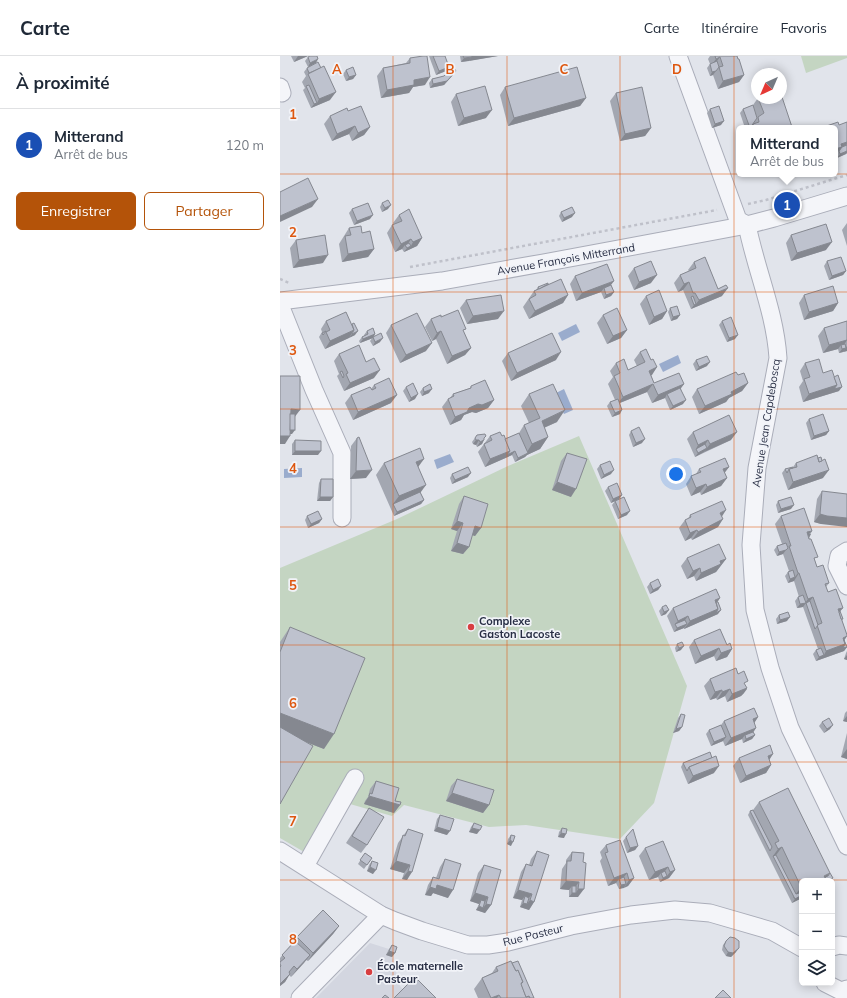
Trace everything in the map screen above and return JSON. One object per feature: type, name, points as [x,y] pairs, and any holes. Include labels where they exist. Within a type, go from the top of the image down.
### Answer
[{"type":"street","points":[[678,56],[738,220],[747,225]]},
{"type":"street","name":"Avenue François Mitterrand","points":[[280,301],[442,281],[543,264],[747,225],[847,196]]},
{"type":"street","name":"Avenue Jean Capdeboscq","points":[[747,225],[752,249],[777,340],[778,358],[757,468],[751,545],[755,610],[770,668],[790,728],[847,846]]},
{"type":"street","points":[[280,305],[285,331],[342,454],[342,518]]},
{"type":"street","points":[[847,551],[839,556],[837,566],[847,586]]},
{"type":"street","points":[[305,866],[355,778]]},
{"type":"street","name":"Rue Pasteur","points":[[280,851],[381,915],[401,924],[468,945],[488,945],[508,942],[571,926],[631,915],[675,910],[710,913],[739,921],[772,931],[799,946]]},
{"type":"street","points":[[300,998],[381,915]]},
{"type":"street","points":[[827,988],[841,991],[847,989]]},
{"type":"path","points":[[410,267],[734,207],[766,200],[847,175]]},
{"type":"shaded area","name":"École maternelle Pasteur","points":[[370,943],[389,949],[387,955],[392,957],[400,986],[411,998],[316,998]]},
{"type":"green space","points":[[801,56],[847,56],[847,58],[806,73]]},
{"type":"green space","name":"Complexe Gaston Lacoste","points":[[579,436],[687,686],[654,803],[620,839],[526,825],[489,827],[404,805],[392,816],[350,804],[318,860],[280,838],[280,568],[397,519],[508,466]]},
{"type":"water","points":[[576,324],[580,332],[562,341],[558,333]]},
{"type":"water","points":[[678,355],[681,363],[663,372],[659,364]]},
{"type":"water","points":[[564,389],[573,410],[564,414],[554,394]]},
{"type":"water","points":[[450,454],[454,462],[437,469],[434,460]]},
{"type":"water","points":[[302,468],[302,477],[284,478],[284,469]]},
{"type":"building","points":[[317,56],[318,59],[310,63],[308,57]]},
{"type":"building","points":[[427,56],[430,77],[414,80],[414,85],[387,90],[383,68],[410,63],[410,58]]},
{"type":"building","points":[[433,56],[445,56],[449,67],[439,71]]},
{"type":"building","points":[[463,56],[472,56],[472,57],[464,58]]},
{"type":"building","points":[[715,56],[737,56],[744,75],[723,81],[719,67],[723,66],[720,57],[716,59]]},
{"type":"building","points":[[717,61],[719,67],[716,71],[712,72],[710,64]]},
{"type":"building","points":[[318,62],[321,68],[309,73],[307,68]]},
{"type":"building","points":[[324,66],[336,92],[319,99],[308,74]]},
{"type":"building","points":[[353,67],[356,75],[349,77],[346,70]]},
{"type":"building","points":[[453,67],[456,71],[447,81],[433,84],[432,79],[444,76]]},
{"type":"building","points":[[577,67],[586,98],[514,118],[505,87]]},
{"type":"building","points":[[309,85],[317,103],[314,104],[306,86]]},
{"type":"building","points":[[485,86],[492,110],[464,118],[456,94]]},
{"type":"building","points":[[642,87],[651,128],[625,134],[616,93]]},
{"type":"building","points":[[760,104],[784,104],[791,125],[753,125],[759,122],[758,117],[764,113]]},
{"type":"building","points":[[753,105],[757,118],[752,125],[749,125],[743,109]]},
{"type":"building","points":[[361,106],[370,127],[358,133],[355,126],[337,134],[330,116],[347,108],[348,111]]},
{"type":"building","points":[[719,106],[724,121],[715,124],[710,109]]},
{"type":"building","points":[[838,122],[839,125],[847,122],[847,142],[841,144],[842,147],[838,148],[838,125],[830,125]]},
{"type":"building","points":[[847,145],[847,151],[840,154],[839,151],[842,147]]},
{"type":"building","points":[[308,178],[318,199],[280,216],[280,192]]},
{"type":"building","points":[[388,200],[391,205],[385,208],[382,203]]},
{"type":"building","points":[[368,203],[373,215],[357,221],[352,209]]},
{"type":"building","points":[[572,207],[575,213],[564,218],[561,212]]},
{"type":"building","points":[[409,209],[422,238],[413,242],[411,239],[401,244],[392,225],[402,221],[399,215]]},
{"type":"building","points":[[826,224],[832,242],[797,253],[791,235]]},
{"type":"building","points":[[361,226],[362,233],[370,231],[374,249],[348,254],[345,236],[351,235],[349,228]]},
{"type":"building","points":[[325,235],[328,255],[299,260],[296,240]]},
{"type":"building","points":[[409,243],[411,246],[407,248],[405,245]]},
{"type":"building","points":[[705,257],[718,289],[726,285],[728,288],[699,300],[695,293],[693,293],[689,282],[684,284],[680,275],[696,268],[694,262]]},
{"type":"building","points":[[841,257],[846,271],[832,276],[827,261]]},
{"type":"building","points":[[651,261],[657,275],[639,282],[634,268]]},
{"type":"building","points":[[607,264],[614,281],[582,293],[575,276]]},
{"type":"building","points":[[561,279],[568,295],[535,311],[529,299],[536,295],[534,291]]},
{"type":"building","points":[[548,284],[539,289],[538,287]]},
{"type":"building","points":[[611,285],[614,292],[606,295],[604,288]]},
{"type":"building","points":[[833,286],[838,303],[809,312],[804,295]]},
{"type":"building","points":[[659,290],[667,311],[654,317],[646,296]]},
{"type":"building","points":[[501,295],[504,311],[473,316],[466,300]]},
{"type":"building","points":[[693,296],[696,304],[694,305],[691,297]]},
{"type":"building","points":[[677,306],[680,315],[673,317],[670,308]]},
{"type":"building","points":[[617,308],[627,330],[613,336],[603,315]]},
{"type":"building","points":[[458,310],[466,329],[463,330],[471,348],[452,356],[441,331],[437,333],[431,319],[441,315],[441,317]]},
{"type":"building","points":[[346,312],[354,330],[330,341],[326,332],[330,330],[326,321]]},
{"type":"building","points":[[417,313],[432,343],[406,355],[391,325]]},
{"type":"building","points":[[731,317],[738,335],[729,338],[722,321]]},
{"type":"building","points":[[847,321],[847,340],[829,345],[824,328]]},
{"type":"building","points":[[354,323],[358,331],[352,334],[354,330],[352,324]]},
{"type":"building","points":[[373,328],[375,334],[363,339],[362,337],[368,334],[367,331]]},
{"type":"building","points":[[381,333],[383,338],[375,342],[373,337]]},
{"type":"building","points":[[552,333],[561,352],[517,373],[508,353]]},
{"type":"building","points":[[845,344],[846,348],[842,349],[841,345]]},
{"type":"building","points":[[359,345],[366,362],[374,358],[380,370],[350,383],[346,374],[348,373],[339,354]]},
{"type":"building","points":[[646,349],[651,360],[653,359],[657,367],[649,371],[654,383],[679,373],[684,384],[658,395],[653,384],[623,397],[614,376],[620,373],[616,363],[624,359],[628,370],[645,362],[640,352]]},
{"type":"building","points":[[707,356],[710,362],[699,367],[696,360]]},
{"type":"building","points":[[819,359],[823,373],[832,370],[837,385],[809,394],[804,379],[810,377],[805,363]]},
{"type":"building","points":[[342,371],[344,376],[343,378],[340,372]]},
{"type":"building","points":[[736,372],[738,375],[744,373],[748,383],[731,392],[732,394],[705,406],[697,389]]},
{"type":"building","points":[[838,375],[842,387],[834,389],[837,385],[834,377]]},
{"type":"building","points":[[280,376],[300,376],[300,410],[291,409],[290,436],[280,436]]},
{"type":"building","points":[[389,378],[397,395],[358,412],[351,395],[370,387],[372,390],[376,388],[374,385]]},
{"type":"building","points":[[485,380],[494,400],[482,405],[478,404],[469,408],[467,412],[455,417],[448,399],[454,396],[453,394],[471,388],[471,386]]},
{"type":"building","points":[[413,383],[418,394],[411,398],[406,387]]},
{"type":"building","points":[[430,384],[432,389],[424,392],[423,388]]},
{"type":"building","points":[[553,384],[565,410],[542,421],[548,437],[532,444],[524,425],[540,418],[529,394]]},
{"type":"building","points":[[680,388],[686,400],[673,406],[667,394]]},
{"type":"building","points":[[618,399],[622,410],[615,413],[610,402]]},
{"type":"building","points":[[290,414],[295,414],[295,430],[290,430]]},
{"type":"building","points":[[823,414],[829,431],[814,436],[809,419]]},
{"type":"building","points":[[729,415],[737,432],[710,444],[708,440],[698,445],[693,432]]},
{"type":"building","points":[[639,427],[645,439],[636,443],[631,431]]},
{"type":"building","points":[[500,432],[502,436],[504,435],[510,451],[490,459],[484,444],[492,440],[490,436]]},
{"type":"building","points":[[519,433],[528,453],[518,458],[515,451],[507,455],[510,451],[505,439]]},
{"type":"building","points":[[485,434],[486,436],[484,440],[480,442],[479,440],[476,440],[475,438],[477,435]]},
{"type":"building","points":[[359,437],[372,470],[356,471],[357,438]]},
{"type":"building","points":[[295,440],[321,441],[321,451],[295,451]]},
{"type":"building","points":[[705,444],[707,448],[698,453],[696,449]]},
{"type":"building","points":[[420,448],[424,459],[416,462],[426,485],[399,496],[384,463]]},
{"type":"building","points":[[567,453],[587,459],[576,489],[557,482]]},
{"type":"building","points":[[817,455],[819,462],[825,459],[829,470],[793,482],[789,469],[797,467],[796,463]]},
{"type":"building","points":[[821,457],[822,461],[819,462],[818,458]]},
{"type":"building","points":[[725,458],[729,467],[723,469],[727,478],[707,487],[706,484],[696,488],[691,476],[701,472],[699,469]]},
{"type":"building","points":[[610,461],[614,470],[604,475],[600,465]]},
{"type":"building","points":[[468,467],[471,473],[455,480],[452,474]]},
{"type":"building","points":[[793,467],[789,469],[787,473],[785,469]]},
{"type":"building","points":[[321,479],[333,479],[333,497],[320,497]]},
{"type":"building","points":[[617,483],[622,495],[613,499],[608,487]]},
{"type":"building","points":[[822,491],[847,494],[847,518],[820,514]]},
{"type":"building","points":[[420,492],[424,500],[397,512],[393,504]]},
{"type":"building","points":[[464,496],[488,504],[481,528],[475,526],[469,547],[457,543],[463,523],[457,521]]},
{"type":"building","points":[[624,497],[630,511],[621,515],[615,501]]},
{"type":"building","points":[[791,497],[794,505],[781,509],[778,501]]},
{"type":"building","points":[[722,501],[726,510],[720,513],[723,519],[698,532],[697,530],[690,533],[685,520],[691,517],[690,515]]},
{"type":"building","points":[[804,508],[812,531],[807,532],[809,539],[811,539],[818,557],[814,558],[817,567],[823,565],[829,583],[825,584],[828,592],[836,589],[843,608],[838,609],[847,635],[843,638],[845,644],[826,651],[817,625],[822,623],[813,597],[808,599],[798,573],[781,516]]},
{"type":"building","points":[[318,511],[322,519],[311,524],[307,516]]},
{"type":"building","points":[[786,543],[788,548],[779,552],[777,546]]},
{"type":"building","points":[[719,544],[726,559],[720,561],[721,564],[701,573],[700,568],[693,571],[687,558]]},
{"type":"building","points":[[793,570],[795,577],[790,579],[788,572]]},
{"type":"building","points":[[658,579],[661,586],[653,590],[650,583]]},
{"type":"building","points":[[716,589],[720,598],[715,600],[718,609],[690,621],[688,616],[678,621],[673,608]]},
{"type":"building","points":[[803,595],[806,603],[800,604],[798,597]]},
{"type":"building","points":[[810,601],[818,625],[815,629],[806,603]]},
{"type":"building","points":[[716,602],[718,602],[721,610],[716,613],[718,609]]},
{"type":"building","points":[[666,605],[669,610],[664,612],[662,607]]},
{"type":"building","points":[[840,611],[843,619],[841,619]]},
{"type":"building","points":[[788,612],[790,617],[780,620],[779,615]]},
{"type":"building","points":[[685,620],[687,624],[677,628],[675,624]]},
{"type":"building","points":[[290,627],[365,658],[334,734],[280,713],[280,652]]},
{"type":"building","points":[[720,629],[727,645],[730,643],[732,649],[721,653],[719,648],[701,656],[694,640]]},
{"type":"building","points":[[682,642],[684,646],[679,648],[677,644]]},
{"type":"building","points":[[821,648],[824,655],[819,657],[816,650]]},
{"type":"building","points":[[736,668],[738,674],[744,671],[748,681],[744,683],[747,688],[732,694],[730,689],[722,692],[722,690],[715,692],[710,679]]},
{"type":"building","points":[[754,708],[758,717],[753,719],[756,728],[731,738],[724,721]]},
{"type":"building","points":[[681,714],[685,715],[682,727],[676,729]]},
{"type":"building","points":[[829,718],[833,725],[827,729],[822,722]]},
{"type":"building","points":[[721,725],[726,737],[714,742],[709,730]]},
{"type":"building","points":[[280,727],[313,746],[280,804]]},
{"type":"building","points":[[753,732],[755,735],[746,739],[745,735]]},
{"type":"building","points":[[770,745],[773,754],[768,756],[771,765],[746,776],[739,758]]},
{"type":"building","points":[[710,752],[712,758],[689,767],[687,771],[683,763]]},
{"type":"building","points":[[716,756],[719,766],[693,776],[689,767]]},
{"type":"building","points":[[457,779],[494,790],[489,805],[452,793]]},
{"type":"building","points":[[376,781],[399,788],[395,801],[401,802],[400,805],[369,796],[370,793],[372,794]]},
{"type":"building","points":[[788,788],[830,873],[824,876],[825,878],[799,878],[799,883],[782,847],[778,849],[775,843],[779,841],[759,802]]},
{"type":"building","points":[[369,808],[384,817],[367,845],[352,836]]},
{"type":"building","points":[[753,810],[772,847],[770,851],[750,811]]},
{"type":"building","points":[[440,815],[454,819],[450,831],[437,827]]},
{"type":"building","points":[[474,823],[482,826],[480,830],[472,828]]},
{"type":"building","points":[[562,828],[567,829],[566,834],[561,833]]},
{"type":"building","points":[[408,829],[423,834],[412,872],[408,871],[410,865],[396,861],[403,835],[405,836]]},
{"type":"building","points":[[633,829],[638,846],[630,848],[626,837]]},
{"type":"building","points":[[511,835],[515,836],[513,842],[510,840]]},
{"type":"building","points":[[620,840],[634,878],[629,880],[627,873],[614,878],[605,853],[608,852],[606,845]]},
{"type":"building","points":[[663,841],[675,870],[670,872],[668,867],[655,872],[645,848]]},
{"type":"building","points":[[537,851],[549,855],[534,902],[530,900],[532,894],[518,890],[526,864],[532,866]]},
{"type":"building","points":[[572,852],[584,853],[583,862],[586,863],[584,889],[578,889],[579,882],[566,881],[567,861],[571,861]]},
{"type":"building","points":[[365,853],[372,858],[367,865],[360,860]]},
{"type":"building","points":[[776,855],[796,894],[799,893],[799,897],[795,899],[773,856]]},
{"type":"building","points":[[445,859],[461,864],[453,890],[437,885],[436,889],[430,887],[433,877],[439,879]]},
{"type":"building","points":[[372,861],[378,863],[376,870],[370,867]]},
{"type":"building","points":[[484,865],[501,870],[491,905],[486,904],[488,897],[475,893]]},
{"type":"building","points":[[665,871],[667,876],[663,878],[661,873]]},
{"type":"building","points":[[830,873],[833,878],[826,878]]},
{"type":"building","points":[[624,877],[626,884],[621,885],[619,879]]},
{"type":"building","points":[[572,886],[576,886],[576,893],[572,893]]},
{"type":"building","points":[[525,896],[529,898],[527,904],[523,903]]},
{"type":"building","points":[[481,900],[485,901],[483,908],[479,906]]},
{"type":"building","points":[[323,910],[339,926],[313,953],[297,937]]},
{"type":"building","points":[[730,937],[739,941],[739,948],[733,953],[728,952],[724,946]]},
{"type":"building","points":[[295,941],[310,955],[297,969],[294,966],[289,972],[290,974],[280,984],[280,962],[285,958],[282,955]]},
{"type":"building","points":[[392,945],[397,947],[395,953],[389,951]]},
{"type":"building","points":[[511,961],[516,971],[518,970],[523,982],[521,983],[526,997],[529,996],[530,998],[501,998],[499,995],[491,998],[482,978],[498,971],[496,967]]},
{"type":"building","points":[[518,961],[534,998],[530,998],[529,996],[526,997],[521,984],[523,982],[518,970],[516,971],[512,963]]},
{"type":"building","points":[[415,977],[436,998],[394,998]]},
{"type":"building","points":[[723,990],[731,998],[715,998]]},
{"type":"building","points":[[385,995],[389,998],[382,998]]},
{"type":"place","name":"Mitterand","points":[[787,205]]},
{"type":"place","name":"Complexe Gaston Lacoste","points":[[471,627]]},
{"type":"place","name":"École maternelle Pasteur","points":[[369,972]]}]
